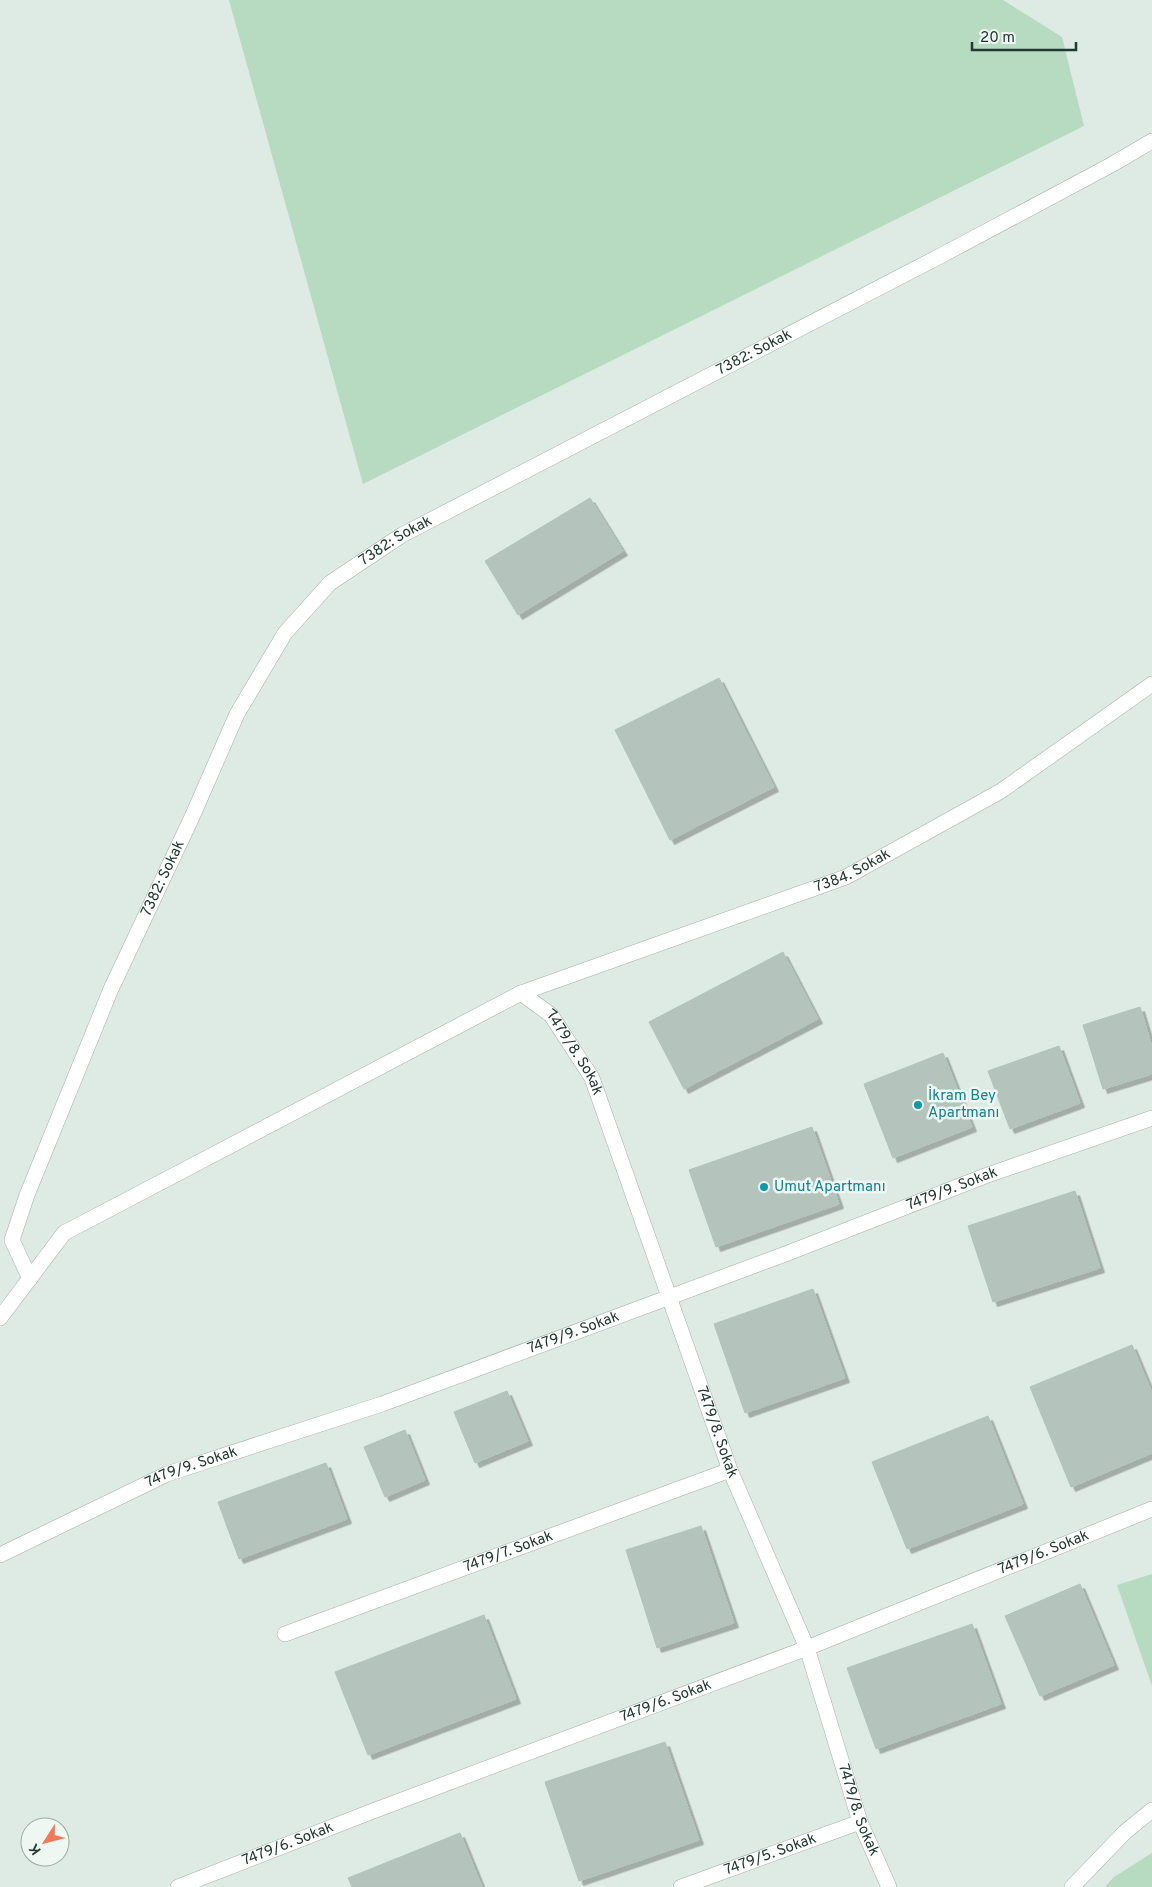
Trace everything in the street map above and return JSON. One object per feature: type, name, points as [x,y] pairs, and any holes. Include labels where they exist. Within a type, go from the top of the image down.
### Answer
[{"type":"street","name":"7382: Sokak","points":[[30,1279],[12,1240],[26,1195],[112,989],[192,817],[236,714],[285,633],[330,583],[402,535],[953,250],[1152,141]]},
{"type":"street","name":"7384. Sokak","points":[[521,993],[846,877],[1001,790],[1152,684]]},
{"type":"street","points":[[0,1318],[64,1234],[521,993]]},
{"type":"street","name":"7479/8. Sokak","points":[[521,993],[551,1015],[592,1078],[730,1470],[807,1648],[860,1822],[889,1887]]},
{"type":"street","name":"7479/9. Sokak","points":[[0,1555],[167,1474],[382,1404],[670,1297],[986,1176],[1152,1118]]},
{"type":"street","name":"7479/7. Sokak","points":[[285,1634],[730,1470]]},
{"type":"street","name":"7479/6. Sokak","points":[[178,1887],[807,1648],[1152,1509]]},
{"type":"street","points":[[1072,1887],[1125,1832],[1152,1810]]},
{"type":"street","name":"7479/5. Sokak","points":[[681,1887],[860,1822]]},
{"type":"green space","points":[[229,0],[1003,0],[1062,37],[1084,126],[363,484]]},
{"type":"green space","points":[[1152,1574],[1152,1686],[1117,1585]]},
{"type":"green space","points":[[1152,1853],[1152,1887],[1105,1887],[1114,1877]]},
{"type":"building","points":[[590,498],[623,551],[518,615],[485,561]]},
{"type":"building","points":[[719,678],[774,787],[670,840],[615,730]]},
{"type":"building","points":[[783,952],[818,1019],[684,1089],[649,1022]]},
{"type":"building","points":[[1140,1007],[1152,1047],[1152,1074],[1103,1089],[1083,1025]]},
{"type":"building","points":[[1059,1046],[1080,1103],[1010,1129],[988,1071]]},
{"type":"building","name":"İkram Bey Apartmanı","points":[[943,1053],[972,1127],[893,1158],[864,1084]]},
{"type":"building","name":"Umut Apartmanı","points":[[812,1127],[839,1204],[716,1247],[689,1170]]},
{"type":"building","points":[[1075,1191],[1100,1268],[993,1302],[968,1226]]},
{"type":"building","points":[[813,1289],[845,1378],[745,1413],[714,1324]]},
{"type":"building","points":[[1132,1345],[1152,1393],[1152,1453],[1071,1487],[1030,1387]]},
{"type":"building","points":[[507,1391],[528,1441],[475,1463],[454,1412]]},
{"type":"building","points":[[988,1416],[1023,1504],[907,1549],[872,1462]]},
{"type":"building","points":[[405,1430],[425,1480],[385,1497],[364,1447]]},
{"type":"building","points":[[326,1463],[347,1519],[239,1559],[218,1502]]},
{"type":"building","points":[[701,1526],[734,1623],[657,1648],[626,1550]]},
{"type":"building","points":[[1080,1584],[1114,1665],[1040,1696],[1005,1616]]},
{"type":"building","points":[[484,1615],[516,1699],[368,1755],[335,1672]]},
{"type":"building","points":[[972,1624],[1001,1704],[876,1749],[847,1668]]},
{"type":"building","points":[[665,1742],[699,1840],[579,1881],[545,1782]]},
{"type":"building","points":[[460,1833],[482,1887],[352,1887],[348,1878]]},
{"type":"place","name":"İkram Bey Apartmanı","points":[[918,1105]]},
{"type":"place","name":"Umut Apartmanı","points":[[764,1187]]}]
